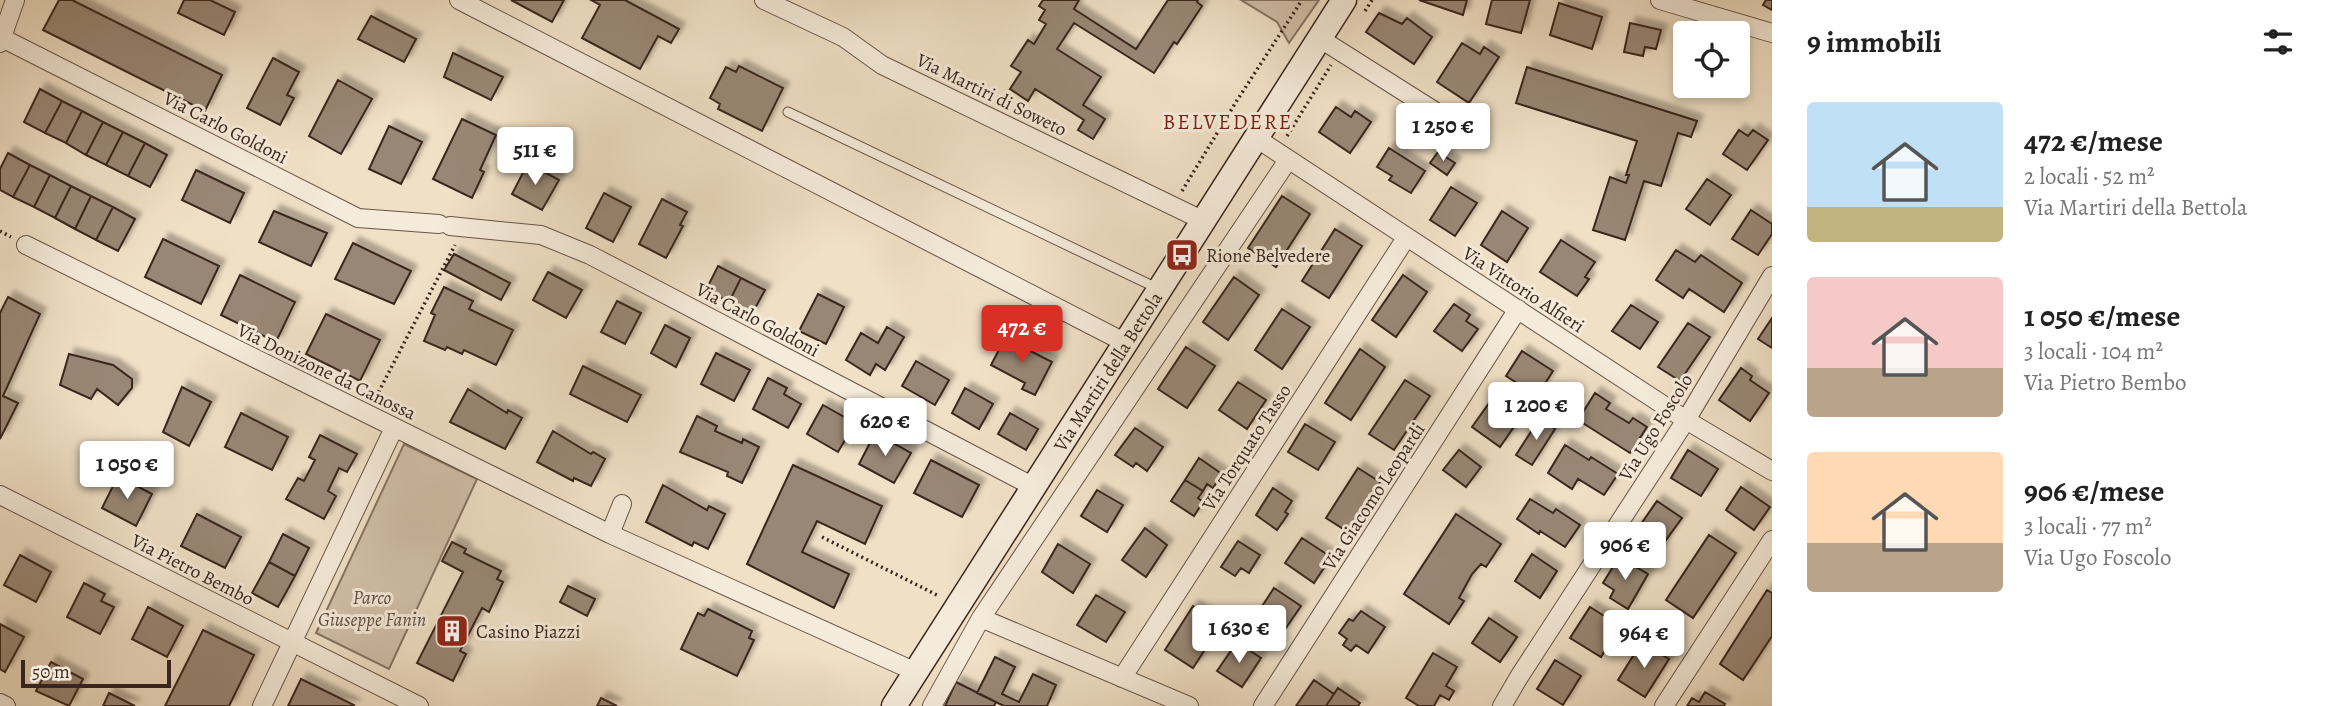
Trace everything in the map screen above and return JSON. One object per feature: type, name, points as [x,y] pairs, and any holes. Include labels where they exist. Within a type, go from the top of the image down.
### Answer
[{"type":"main road","name":"Via Martiri della Bettola","points":[[894,706],[1256,138],[1329,45],[1344,0]]},
{"type":"street","points":[[1,40],[15,0]]},
{"type":"street","points":[[459,0],[1126,343]]},
{"type":"street","name":"Via Martiri di Soweto","points":[[764,0],[843,37],[882,65],[1204,221]]},
{"type":"street","points":[[1664,1],[1772,33]]},
{"type":"street","name":"Via Carlo Goldoni","points":[[1,40],[358,218],[541,235],[590,255],[1034,487]]},
{"type":"street","points":[[1329,45],[1475,136]]},
{"type":"street","name":"Via Vittorio Alfieri","points":[[1256,138],[1686,420],[1772,471]]},
{"type":"street","points":[[932,706],[981,618],[1288,160]]},
{"type":"street","name":"Via Torquato Tasso","points":[[1122,678],[1406,238]]},
{"type":"street","name":"Via Donizone da Canossa","points":[[26,245],[610,534],[916,672]]},
{"type":"street","name":"Via Ugo Foscolo","points":[[1502,706],[1518,677],[1686,420],[1772,276]]},
{"type":"street","name":"Via Giacomo Leopardi","points":[[1263,706],[1518,309]]},
{"type":"street","points":[[262,706],[394,428]]},
{"type":"street","name":"Via Pietro Bembo","points":[[0,495],[418,706]]},
{"type":"street","points":[[610,534],[622,504]]},
{"type":"street","points":[[1664,706],[1772,541]]},
{"type":"street","points":[[981,618],[1189,706]]},
{"type":"street","points":[[0,703],[6,706]]},
{"type":"lane","points":[[788,113],[1160,290]]},
{"type":"path","points":[[1181,192],[1302,0]]},
{"type":"path","points":[[1359,21],[1372,0]]},
{"type":"path","points":[[1284,141],[1329,45]]},
{"type":"path","points":[[367,415],[451,226]]},
{"type":"path","points":[[822,537],[959,606]]},
{"type":"green space","points":[[1241,0],[1319,0],[1289,43],[1277,22]]},
{"type":"green space","name":"Parco Giuseppe Fanin","points":[[404,444],[477,479],[389,669],[316,633]]},
{"type":"building","points":[[59,0],[72,0],[222,75],[205,111],[43,30]]},
{"type":"building","points":[[184,0],[210,0],[235,12],[224,35],[178,13]]},
{"type":"building","points":[[511,0],[564,0],[552,22]]},
{"type":"building","points":[[591,0],[625,0],[679,29],[671,43],[658,36],[640,69],[582,38],[600,5]]},
{"type":"building","points":[[1043,0],[1079,0],[1074,9],[1136,49],[1168,0],[1198,0],[1202,6],[1154,73],[1074,23],[1057,49],[1101,77],[1083,105],[1105,119],[1093,139],[1078,130],[1084,120],[1035,89],[1028,101],[1010,89],[1021,72],[1011,66],[1028,40],[1034,44],[1046,24],[1039,20],[1045,10],[1039,6]]},
{"type":"building","points":[[1419,0],[1467,0],[1463,15]]},
{"type":"building","points":[[1492,0],[1530,0],[1521,33],[1486,24]]},
{"type":"building","points":[[1766,0],[1772,0],[1772,10],[1763,5]]},
{"type":"building","points":[[1559,3],[1602,17],[1592,49],[1550,35]]},
{"type":"building","points":[[1379,13],[1402,24],[1407,18],[1432,37],[1414,64],[1366,32]]},
{"type":"building","points":[[371,16],[416,39],[404,62],[358,39]]},
{"type":"building","points":[[1630,23],[1661,30],[1656,49],[1645,47],[1643,56],[1624,52]]},
{"type":"building","points":[[1462,43],[1480,54],[1484,47],[1499,57],[1469,103],[1437,82]]},
{"type":"building","points":[[453,53],[503,77],[491,100],[444,77]]},
{"type":"building","points":[[273,58],[299,72],[287,95],[294,98],[280,125],[247,108]]},
{"type":"building","points":[[739,66],[783,88],[762,131],[718,109],[720,104],[710,98],[726,67],[736,72]]},
{"type":"building","points":[[1527,67],[1697,121],[1691,137],[1678,133],[1661,186],[1644,181],[1625,240],[1593,230],[1610,177],[1626,183],[1637,141],[1516,103]]},
{"type":"building","points":[[338,80],[372,99],[341,154],[309,136]]},
{"type":"building","points":[[40,89],[62,101],[45,133],[24,122]]},
{"type":"building","points":[[62,101],[82,111],[66,143],[45,133]]},
{"type":"building","points":[[1336,107],[1351,117],[1355,111],[1371,122],[1350,153],[1319,132]]},
{"type":"building","points":[[82,111],[103,122],[86,155],[66,143]]},
{"type":"building","points":[[462,119],[496,135],[480,170],[484,172],[472,198],[433,179]]},
{"type":"building","points":[[103,122],[123,132],[106,165],[86,155]]},
{"type":"building","points":[[389,126],[422,142],[401,184],[369,169]]},
{"type":"building","points":[[1739,130],[1748,136],[1753,130],[1768,140],[1747,170],[1723,154]]},
{"type":"building","points":[[123,132],[145,143],[128,176],[106,165]]},
{"type":"building","points":[[145,143],[167,155],[150,187],[128,176]]},
{"type":"building","points":[[1389,148],[1425,171],[1411,193],[1389,180],[1392,176],[1377,167]]},
{"type":"building","points":[[1438,152],[1455,163],[1447,175],[1430,163]]},
{"type":"building","points":[[8,153],[30,165],[13,197],[0,190],[0,169]]},
{"type":"building","points":[[528,163],[559,180],[542,210],[512,194]]},
{"type":"building","points":[[30,165],[50,175],[34,207],[13,197]]},
{"type":"building","points":[[196,170],[244,193],[230,223],[182,200]]},
{"type":"building","points":[[50,175],[71,186],[55,218],[34,207]]},
{"type":"building","points":[[1707,179],[1731,195],[1710,225],[1686,209]]},
{"type":"building","points":[[71,186],[91,196],[75,229],[55,218]]},
{"type":"building","points":[[1451,187],[1477,203],[1455,236],[1430,220]]},
{"type":"building","points":[[604,193],[631,207],[613,242],[586,228]]},
{"type":"building","points":[[91,196],[113,207],[96,240],[75,229]]},
{"type":"building","points":[[1282,196],[1310,214],[1276,267],[1248,248]]},
{"type":"building","points":[[662,199],[687,212],[680,225],[683,226],[666,258],[639,244]]},
{"type":"building","points":[[113,207],[135,219],[118,251],[96,240]]},
{"type":"building","points":[[1751,210],[1772,224],[1772,234],[1758,255],[1732,239]]},
{"type":"building","points":[[274,211],[327,233],[311,266],[259,242]]},
{"type":"building","points":[[1502,211],[1528,228],[1507,262],[1481,245]]},
{"type":"building","points":[[1335,229],[1362,246],[1329,298],[1302,281]]},
{"type":"building","points":[[163,239],[219,266],[201,304],[145,277]]},
{"type":"building","points":[[1561,240],[1595,262],[1585,277],[1589,279],[1577,296],[1540,272]]},
{"type":"building","points":[[353,243],[411,271],[394,304],[335,279]]},
{"type":"building","points":[[1676,250],[1695,262],[1701,255],[1742,283],[1724,312],[1689,289],[1683,298],[1656,280]]},
{"type":"building","points":[[454,254],[510,283],[501,300],[444,270]]},
{"type":"building","points":[[718,266],[741,278],[729,302],[706,290]]},
{"type":"building","points":[[548,272],[582,290],[566,318],[533,300]]},
{"type":"building","points":[[240,275],[295,302],[276,342],[221,315]]},
{"type":"building","points":[[1403,275],[1427,292],[1396,337],[1372,320]]},
{"type":"building","points":[[1234,277],[1259,295],[1228,340],[1203,322]]},
{"type":"building","points":[[741,278],[765,290],[752,314],[729,302]]},
{"type":"building","points":[[444,287],[473,301],[469,309],[513,330],[496,365],[464,350],[462,354],[424,341],[435,315],[431,313]]},
{"type":"building","points":[[818,294],[844,307],[826,344],[799,331]]},
{"type":"building","points":[[8,297],[40,314],[3,396],[18,403],[0,439],[0,313]]},
{"type":"building","points":[[617,301],[641,313],[625,344],[601,332]]},
{"type":"building","points":[[1454,304],[1470,315],[1466,321],[1478,329],[1462,351],[1434,331]]},
{"type":"building","points":[[1631,305],[1658,322],[1640,349],[1612,331]]},
{"type":"building","points":[[1282,309],[1310,327],[1282,369],[1255,350]]},
{"type":"building","points":[[326,314],[380,340],[360,381],[306,354]]},
{"type":"building","points":[[1772,318],[1772,348],[1758,339]]},
{"type":"building","points":[[1688,323],[1710,337],[1680,381],[1658,367]]},
{"type":"building","points":[[665,325],[690,338],[676,367],[651,353]]},
{"type":"building","points":[[887,327],[904,337],[885,370],[876,364],[870,375],[846,360],[861,333],[878,343]]},
{"type":"building","points":[[1005,338],[1052,362],[1035,395],[1022,389],[1025,383],[991,365]]},
{"type":"building","points":[[1186,347],[1215,366],[1187,408],[1158,389]]},
{"type":"building","points":[[1360,349],[1385,367],[1351,420],[1325,403]]},
{"type":"building","points":[[1522,351],[1553,371],[1537,396],[1506,376]]},
{"type":"building","points":[[716,353],[750,370],[734,401],[701,384]]},
{"type":"building","points":[[69,354],[113,365],[132,379],[132,388],[118,405],[97,389],[91,399],[60,385]]},
{"type":"building","points":[[916,361],[949,380],[935,405],[902,386]]},
{"type":"building","points":[[583,366],[641,395],[627,422],[570,394]]},
{"type":"building","points":[[1741,368],[1752,376],[1750,380],[1769,393],[1750,421],[1719,400]]},
{"type":"building","points":[[768,378],[787,388],[784,394],[801,404],[788,428],[753,409]]},
{"type":"building","points":[[1405,380],[1430,396],[1394,450],[1369,434]]},
{"type":"building","points":[[1238,382],[1266,400],[1247,429],[1219,410]]},
{"type":"building","points":[[182,387],[211,402],[189,446],[163,432]]},
{"type":"building","points":[[965,388],[993,404],[979,429],[952,413]]},
{"type":"building","points":[[468,389],[507,413],[508,410],[522,418],[505,449],[450,422]]},
{"type":"building","points":[[1595,393],[1610,403],[1606,409],[1629,423],[1633,418],[1647,427],[1630,453],[1578,420]]},
{"type":"building","points":[[1492,399],[1520,418],[1500,447],[1472,427]]},
{"type":"building","points":[[823,405],[855,423],[838,452],[807,434]]},
{"type":"building","points":[[241,413],[288,437],[272,470],[225,447]]},
{"type":"building","points":[[1010,413],[1038,429],[1026,450],[998,434]]},
{"type":"building","points":[[697,416],[717,426],[715,431],[759,447],[742,483],[727,476],[728,472],[680,452]]},
{"type":"building","points":[[1539,419],[1555,429],[1532,465],[1516,455]]},
{"type":"building","points":[[1305,424],[1335,442],[1318,470],[1288,452]]},
{"type":"building","points":[[1135,428],[1163,447],[1147,471],[1136,463],[1133,467],[1115,455]]},
{"type":"building","points":[[553,431],[591,454],[593,452],[605,459],[591,486],[574,478],[573,481],[537,462]]},
{"type":"building","points":[[875,433],[911,453],[894,483],[859,464]]},
{"type":"building","points":[[320,435],[357,454],[347,472],[339,468],[328,491],[336,496],[324,519],[286,499],[298,478],[304,481],[315,460],[309,457]]},
{"type":"building","points":[[1565,445],[1618,474],[1604,495],[1578,479],[1572,489],[1548,473]]},
{"type":"building","points":[[1459,450],[1481,467],[1466,487],[1443,470]]},
{"type":"building","points":[[1688,450],[1718,469],[1701,496],[1671,478]]},
{"type":"building","points":[[1199,458],[1222,474],[1213,488],[1207,484],[1203,491],[1185,480]]},
{"type":"building","points":[[931,460],[979,485],[962,517],[914,493]]},
{"type":"building","points":[[793,465],[882,506],[865,544],[817,521],[802,552],[849,574],[834,608],[747,564]]},
{"type":"building","points":[[1358,468],[1380,482],[1348,532],[1326,518]]},
{"type":"building","points":[[118,476],[152,494],[136,526],[102,508]]},
{"type":"building","points":[[1185,480],[1203,491],[1198,498],[1203,502],[1194,516],[1171,501]]},
{"type":"building","points":[[663,485],[707,510],[709,506],[725,514],[708,549],[694,542],[692,546],[646,522]]},
{"type":"building","points":[[1741,487],[1770,507],[1754,530],[1726,510]]},
{"type":"building","points":[[1273,488],[1292,501],[1285,512],[1288,514],[1277,530],[1256,515]]},
{"type":"building","points":[[1097,490],[1123,505],[1107,532],[1081,516]]},
{"type":"building","points":[[1530,499],[1553,513],[1556,509],[1580,525],[1565,547],[1517,519]]},
{"type":"building","points":[[1657,501],[1682,518],[1658,551],[1634,534]]},
{"type":"building","points":[[197,514],[241,537],[225,568],[181,546]]},
{"type":"building","points":[[1456,514],[1501,544],[1486,567],[1481,564],[1472,574],[1459,598],[1464,601],[1449,624],[1404,594]]},
{"type":"building","points":[[1145,528],[1167,545],[1146,577],[1122,560]]},
{"type":"building","points":[[283,534],[309,548],[295,576],[269,562]]},
{"type":"building","points":[[1709,535],[1736,553],[1693,618],[1666,600]]},
{"type":"building","points":[[1302,538],[1331,557],[1314,583],[1285,563]]},
{"type":"building","points":[[1238,541],[1260,555],[1249,573],[1241,568],[1235,576],[1221,567]]},
{"type":"building","name":"Casino Piazzi","points":[[452,542],[466,549],[464,553],[501,571],[497,579],[503,582],[489,612],[482,608],[460,651],[466,654],[453,681],[417,663],[463,572],[442,561]]},
{"type":"building","points":[[1058,544],[1090,564],[1073,593],[1042,572]]},
{"type":"building","points":[[1532,554],[1557,571],[1540,598],[1515,581]]},
{"type":"building","points":[[20,555],[51,572],[36,602],[4,585]]},
{"type":"building","points":[[1619,557],[1648,574],[1628,609],[1610,598],[1614,590],[1603,583]]},
{"type":"building","points":[[269,562],[295,576],[278,607],[252,593]]},
{"type":"building","points":[[84,583],[105,594],[101,601],[114,607],[100,634],[67,617]]},
{"type":"building","points":[[568,586],[595,599],[587,616],[560,602]]},
{"type":"building","points":[[1274,588],[1301,606],[1284,631],[1257,614]]},
{"type":"building","points":[[1767,590],[1772,593],[1772,636],[1743,680],[1720,664]]},
{"type":"building","points":[[1096,595],[1125,612],[1106,642],[1077,625]]},
{"type":"building","points":[[1193,606],[1222,623],[1193,668],[1165,650]]},
{"type":"building","points":[[148,607],[183,626],[167,657],[132,639]]},
{"type":"building","points":[[1590,607],[1620,626],[1601,657],[1570,638]]},
{"type":"building","points":[[708,609],[752,631],[749,638],[754,640],[737,676],[681,649],[698,613],[704,616]]},
{"type":"building","points":[[1361,611],[1385,627],[1368,653],[1356,645],[1351,651],[1343,645],[1347,639],[1339,633],[1349,619],[1353,621]]},
{"type":"building","points":[[1489,618],[1517,637],[1500,662],[1472,643]]},
{"type":"building","points":[[0,624],[24,637],[5,672],[0,669]]},
{"type":"building","points":[[203,630],[254,655],[229,706],[165,706]]},
{"type":"building","points":[[1237,642],[1261,658],[1242,687],[1217,671]]},
{"type":"building","points":[[1642,642],[1669,659],[1645,697],[1618,680]]},
{"type":"building","points":[[1433,653],[1457,667],[1446,686],[1454,691],[1449,700],[1440,695],[1434,706],[1419,706],[1406,698]]},
{"type":"building","points":[[995,657],[1015,667],[1002,694],[1019,702],[1033,674],[1056,685],[1047,706],[1004,706],[977,693]]},
{"type":"building","points":[[1555,660],[1581,676],[1563,705],[1537,689]]},
{"type":"building","points":[[51,662],[83,679],[69,706],[36,691]]},
{"type":"building","points":[[301,679],[354,705],[288,706]]},
{"type":"building","points":[[1314,680],[1334,694],[1326,706],[1296,706]]},
{"type":"building","points":[[956,682],[996,702],[994,706],[945,706]]},
{"type":"building","points":[[1338,688],[1360,703],[1358,706],[1326,706]]},
{"type":"building","points":[[1705,692],[1725,704],[1724,706],[1687,706],[1692,698],[1699,702]]},
{"type":"building","points":[[109,693],[135,706],[103,706]]},
{"type":"building","points":[[601,698],[617,706],[597,706]]},
{"type":"place","name":"Rione Belvedere","points":[[1182,255]]},
{"type":"place","name":"Casino Piazzi","points":[[452,631]]},
{"type":"district","name":"BELVEDERE","points":[[1228,122]]}]
